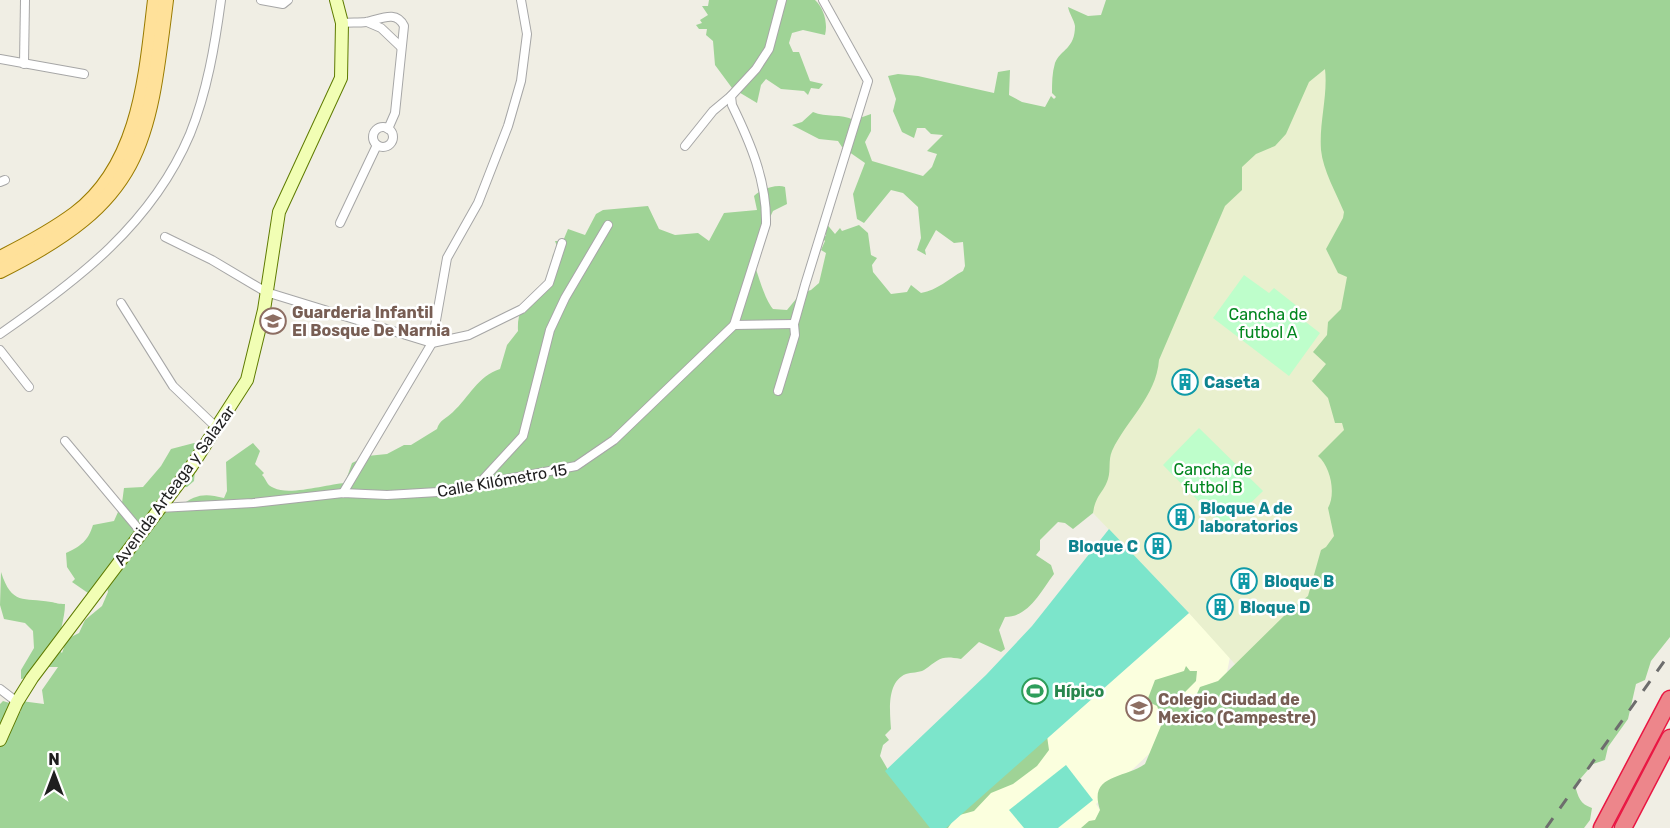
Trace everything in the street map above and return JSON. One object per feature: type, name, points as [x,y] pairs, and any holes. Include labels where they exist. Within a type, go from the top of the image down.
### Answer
[{"type":"highway","points":[[1602,828],[1670,699]]},
{"type":"highway","points":[[1623,828],[1670,738]]},
{"type":"main road","points":[[0,258],[34,240],[81,209],[101,187],[123,153],[144,87],[155,0]]},
{"type":"main road","points":[[0,272],[46,248],[80,224],[121,180],[140,145],[149,118],[166,0]]},
{"type":"street","points":[[24,64],[25,0]]},
{"type":"street","points":[[0,334],[58,294],[101,259],[140,218],[190,134],[203,95],[221,0]]},
{"type":"street","points":[[261,0],[283,4],[288,0]]},
{"type":"street","name":"Avenida Arteaga y Salazar","points":[[0,740],[17,702],[217,428],[248,380],[254,362],[279,212],[341,78],[342,22],[336,0]]},
{"type":"street","points":[[343,493],[432,343],[447,258],[478,203],[508,126],[521,81],[526,34],[521,0]]},
{"type":"street","points":[[685,146],[713,111],[731,96],[756,69],[769,49],[782,0]]},
{"type":"street","points":[[778,391],[795,335],[794,324],[805,285],[868,81],[823,0]]},
{"type":"street","points":[[367,22],[381,16],[392,16],[402,21],[405,33],[401,47],[395,113],[388,129],[392,138],[387,146],[377,145]]},
{"type":"street","points":[[342,22],[367,22],[381,28],[401,47]]},
{"type":"street","points":[[0,59],[84,74]]},
{"type":"street","points":[[731,96],[732,105],[754,154],[766,212],[766,224],[734,325],[794,324]]},
{"type":"street","points":[[377,145],[374,141],[375,131],[384,127],[388,129]]},
{"type":"street","points":[[340,223],[377,145]]},
{"type":"street","points":[[477,486],[523,436],[550,330],[565,298],[608,225]]},
{"type":"street","points":[[165,237],[212,260],[266,292],[432,343],[469,334],[522,309],[549,283],[562,243]]},
{"type":"street","points":[[121,303],[173,386],[217,428]]},
{"type":"street","name":"Calle Kilómetro 15","points":[[159,508],[253,503],[343,493],[387,495],[438,492],[576,466],[614,440],[734,325]]},
{"type":"street","points":[[0,350],[29,387]]},
{"type":"street","points":[[65,441],[141,532]]},
{"type":"street","points":[[0,689],[17,702]]},
{"type":"shaded area","name":"Colegio Ciudad de Mexico (Campestre)","points":[[1189,613],[1230,657],[1225,682],[1096,804],[1112,828],[946,828]]},
{"type":"green space","points":[[709,0],[815,0],[825,16],[825,35],[803,30],[792,33],[789,43],[793,52],[799,52],[810,81],[823,84],[819,89],[811,88],[808,95],[804,91],[781,89],[766,79],[761,85],[757,103],[732,88],[715,65],[713,41],[706,35],[707,29],[699,29],[696,25],[702,23],[700,20],[708,15],[702,6],[708,6]]},
{"type":"green space","points":[[1106,0],[1670,0],[1670,637],[1651,661],[1645,680],[1636,684],[1628,719],[1608,747],[1605,760],[1593,764],[1575,785],[1580,800],[1592,808],[1590,820],[1584,828],[1081,828],[1089,821],[1095,820],[1100,810],[1098,798],[1103,784],[1145,764],[1163,721],[1157,706],[1147,701],[1155,680],[1184,671],[1186,666],[1190,671],[1197,671],[1196,681],[1184,693],[1185,698],[1195,698],[1200,687],[1218,681],[1291,609],[1308,596],[1321,550],[1334,536],[1328,508],[1332,496],[1331,481],[1326,467],[1318,456],[1344,430],[1342,423],[1335,423],[1328,398],[1312,381],[1326,364],[1313,352],[1327,335],[1328,322],[1341,309],[1347,277],[1338,273],[1326,249],[1344,212],[1322,158],[1321,129],[1325,69],[1309,82],[1286,134],[1275,146],[1256,154],[1242,167],[1242,190],[1225,206],[1159,360],[1157,373],[1147,397],[1112,451],[1108,479],[1093,513],[1073,529],[1065,523],[1058,522],[1040,540],[1040,550],[1036,555],[1051,565],[1054,574],[1028,608],[1021,613],[1005,617],[999,630],[1005,649],[1001,652],[979,642],[961,659],[949,657],[941,659],[922,671],[906,674],[900,678],[892,690],[891,729],[885,735],[889,740],[883,745],[880,756],[891,775],[1046,729],[1049,750],[1037,766],[1013,784],[991,793],[974,811],[956,816],[948,828],[0,828],[0,704],[3,701],[13,704],[21,712],[21,701],[44,704],[42,690],[58,667],[42,667],[37,676],[21,679],[21,670],[34,648],[33,631],[25,623],[4,619],[0,605],[1,572],[10,590],[20,598],[65,604],[59,644],[59,650],[62,653],[67,639],[79,633],[85,620],[102,606],[108,592],[106,583],[88,593],[72,582],[75,579],[67,567],[66,553],[83,542],[93,525],[114,521],[122,503],[124,488],[143,487],[161,466],[171,449],[194,443],[204,444],[196,459],[194,481],[187,487],[174,487],[169,502],[180,506],[201,496],[211,495],[224,498],[227,491],[226,462],[253,443],[260,451],[255,464],[264,473],[262,475],[268,484],[274,488],[289,491],[345,483],[352,463],[367,456],[387,454],[404,445],[411,445],[437,429],[441,421],[459,406],[480,382],[492,372],[500,369],[507,345],[518,331],[521,311],[550,273],[553,254],[559,252],[555,241],[563,241],[568,229],[585,235],[596,214],[603,210],[648,206],[659,229],[675,235],[698,233],[709,241],[724,213],[757,210],[754,196],[757,193],[764,189],[782,186],[785,187],[787,204],[773,211],[765,228],[755,267],[765,295],[773,309],[787,310],[801,293],[811,290],[819,283],[826,253],[821,250],[825,241],[821,237],[826,236],[825,222],[835,234],[840,228],[842,231],[859,225],[868,233],[871,255],[877,258],[872,265],[873,272],[891,294],[907,292],[911,285],[921,293],[938,287],[963,271],[965,266],[963,242],[954,243],[936,230],[925,250],[926,255],[917,250],[921,238],[918,207],[903,193],[891,190],[864,223],[857,219],[853,194],[865,163],[842,147],[838,141],[819,139],[792,125],[802,122],[813,112],[854,120],[871,114],[871,131],[865,142],[872,161],[923,176],[932,167],[937,154],[927,151],[943,135],[931,134],[925,128],[917,128],[914,138],[902,132],[893,111],[896,99],[888,76],[898,74],[918,76],[994,93],[998,72],[1010,70],[1009,95],[1022,102],[1045,107],[1051,96],[1054,99],[1056,97],[1052,93],[1055,63],[1073,40],[1075,26],[1068,7],[1088,16],[1101,15]]},
{"type":"green space","points":[[1589,0],[1313,751],[1189,613],[1093,513],[1050,477],[1188,95]]},
{"type":"green space","name":"Cancha de futbol A","points":[[1244,275],[1269,293],[1274,288],[1302,310],[1298,316],[1320,333],[1289,376],[1213,318]]},
{"type":"green space","name":"Cancha de futbol B","points":[[1199,428],[1263,491],[1225,528],[1163,465]]},
{"type":"green space","name":"Hípico","points":[[1109,529],[1189,613],[946,828],[930,828],[885,771],[986,675],[1032,626]]},
{"type":"green space","points":[[1066,765],[1093,800],[1058,828],[1024,828],[1009,810]]},
{"type":"railway","points":[[1546,828],[1670,653]]},
{"type":"place","name":"Guarderia Infantil El Bosque De Narnia","points":[[273,321]]},
{"type":"place","name":"Caseta","points":[[1185,382]]},
{"type":"place","name":"Bloque A de laboratorios","points":[[1181,517]]},
{"type":"place","name":"Bloque C","points":[[1158,546]]},
{"type":"place","name":"Bloque B","points":[[1244,581]]},
{"type":"place","name":"Bloque D","points":[[1220,607]]},
{"type":"place","name":"Hípico","points":[[1035,691]]},
{"type":"place","name":"Colegio Ciudad de Mexico (Campestre)","points":[[1139,708]]}]
